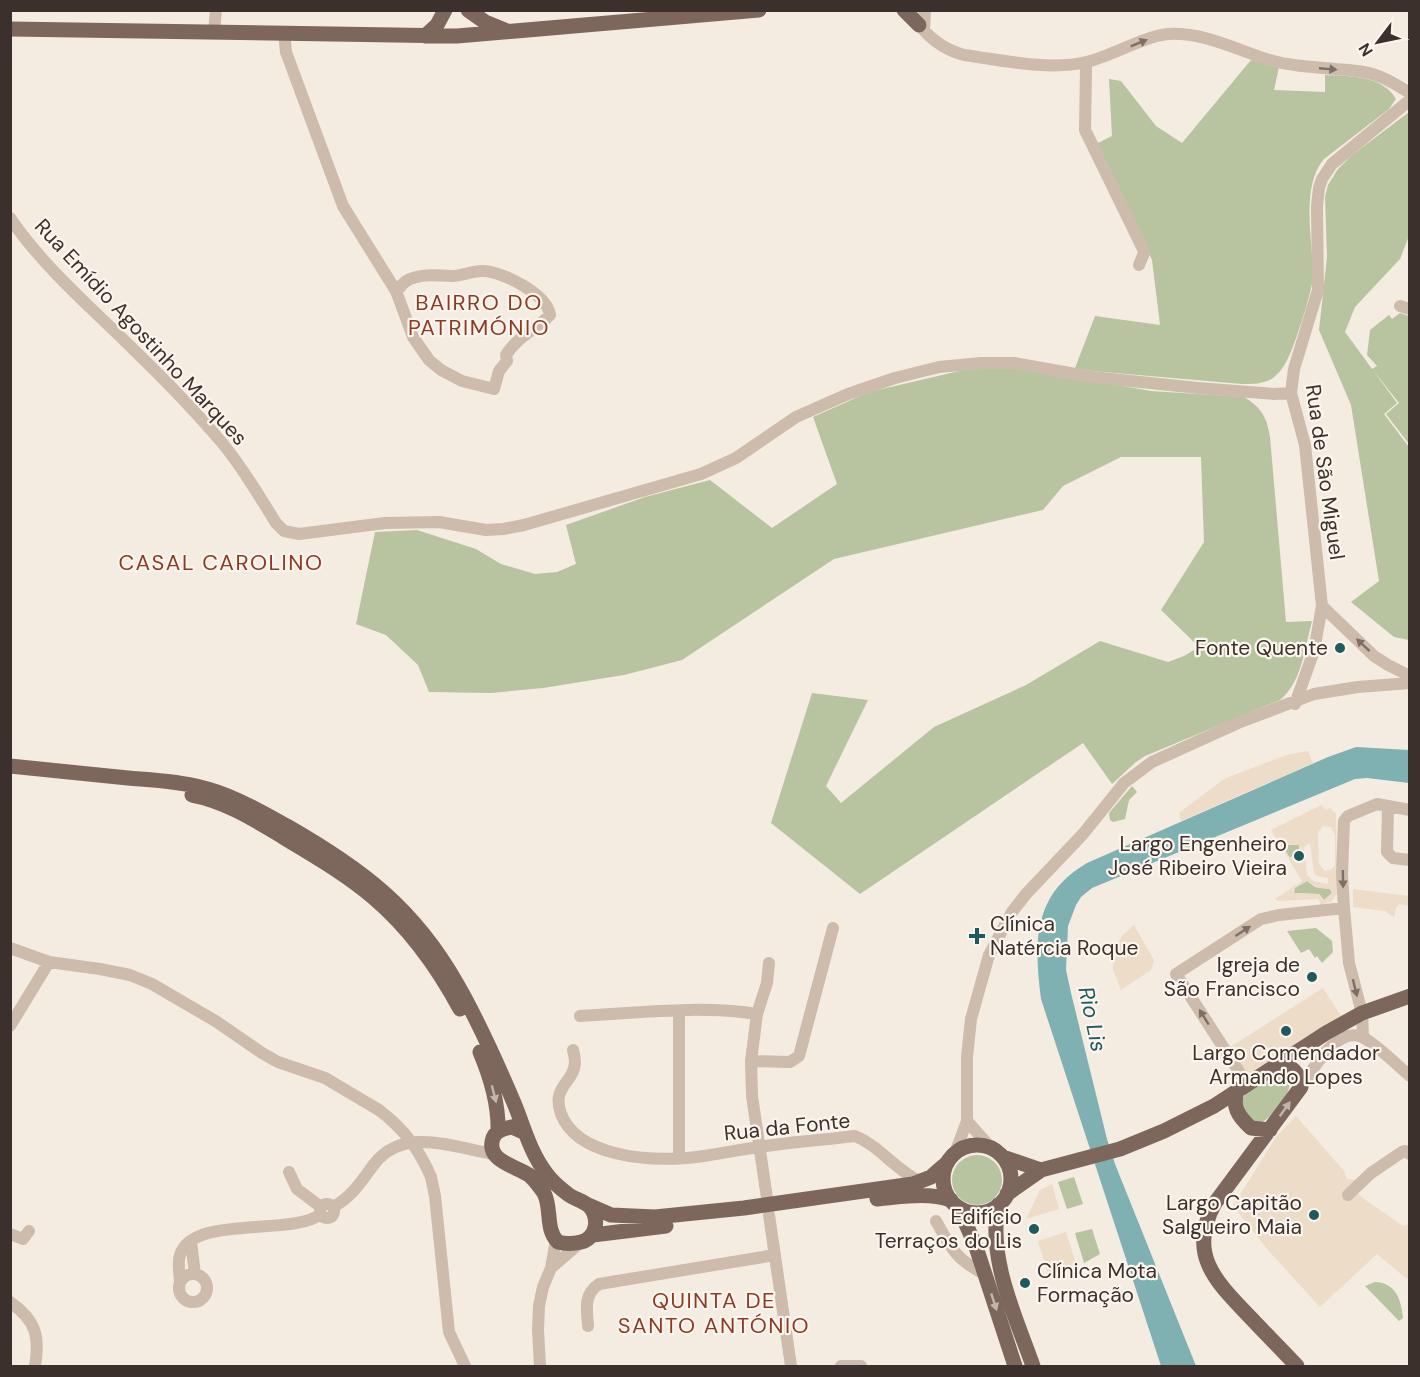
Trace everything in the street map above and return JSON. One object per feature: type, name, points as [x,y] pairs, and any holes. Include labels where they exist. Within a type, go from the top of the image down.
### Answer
[{"type":"main road","points":[[446,10],[458,36]]},
{"type":"main road","points":[[425,36],[437,25],[446,10]]},
{"type":"main road","points":[[458,36],[462,27],[462,10]]},
{"type":"main road","points":[[468,10],[484,22],[510,32]]},
{"type":"main road","points":[[904,10],[921,19]]},
{"type":"main road","points":[[10,29],[458,36],[753,11]]},
{"type":"main road","points":[[10,766],[199,786],[220,793],[262,812],[343,860],[386,892],[404,910],[442,961],[472,1012],[539,1163],[553,1182],[570,1195],[611,1215],[655,1217],[769,1210],[916,1196],[938,1196],[971,1212],[981,1212],[1003,1199],[1041,1170],[1120,1149],[1164,1131],[1214,1106],[1362,1013],[1410,996]]},
{"type":"main road","points":[[10,775],[110,784],[196,796],[263,825],[348,878],[374,898],[398,920],[417,943],[456,1001],[488,1072],[497,1106],[494,1154],[504,1163],[528,1174],[538,1185],[547,1199],[552,1234],[556,1240],[564,1244],[621,1230],[769,1210],[921,1182],[951,1158],[973,1145],[983,1146],[1041,1170]]},
{"type":"main road","points":[[1277,1065],[1285,1065],[1294,1070],[1299,1076],[1301,1087],[1209,1214],[1203,1234],[1205,1257],[1213,1276],[1297,1366]]},
{"type":"main road","points":[[1242,1087],[1235,1102],[1236,1110],[1251,1128],[1270,1130]]},
{"type":"main road","points":[[1214,1106],[1236,1110]]},
{"type":"main road","points":[[496,1134],[512,1127],[524,1132]]},
{"type":"main road","points":[[1251,1128],[1253,1151]]},
{"type":"main road","points":[[997,1153],[1010,1175],[995,1222],[996,1252],[1033,1366]]},
{"type":"main road","points":[[951,1158],[943,1182],[971,1231],[1015,1366]]},
{"type":"main road","points":[[587,1238],[596,1223],[588,1205]]},
{"type":"street","points":[[214,32],[216,10]]},
{"type":"street","points":[[921,19],[938,43],[954,53],[964,55],[1045,64],[1084,63],[1115,54],[1144,40],[1166,34],[1186,34],[1226,44],[1275,61],[1300,66],[1364,72],[1410,93]]},
{"type":"street","points":[[284,33],[286,52],[343,206],[396,291],[413,338],[429,360],[455,378],[494,389],[500,371],[507,361],[506,355],[512,346],[550,315],[538,297],[520,284],[504,275],[485,271],[407,280],[396,291]]},
{"type":"street","points":[[1084,63],[1086,69],[1085,130],[1143,249],[1139,265]]},
{"type":"street","name":"Rua de São Miguel","points":[[1295,705],[1314,651],[1322,606],[1305,445],[1291,393],[1294,369],[1318,290],[1317,206],[1322,179],[1336,160],[1410,100]]},
{"type":"street","name":"Rua Emídio Agostinho Marques","points":[[10,218],[49,267],[137,353],[222,442],[276,523],[291,534],[316,533],[386,523],[439,522],[486,530],[524,525],[701,474],[736,458],[796,417],[848,394],[895,378],[939,367],[1014,363],[1092,377],[1198,388],[1274,394],[1291,393]]},
{"type":"street","points":[[1322,606],[1374,656],[1410,676]]},
{"type":"street","points":[[951,1158],[967,1121],[967,1057],[975,1002],[989,955],[1011,912],[1042,875],[1083,834],[1130,778],[1152,762],[1238,723],[1295,705],[1326,691],[1410,683]]},
{"type":"street","points":[[1363,1037],[1362,1013],[1349,963],[1344,908],[1342,874],[1344,821],[1348,816],[1377,804],[1410,810]]},
{"type":"street","points":[[1388,806],[1387,852],[1393,858],[1410,860]]},
{"type":"street","points":[[1242,1087],[1176,974],[1261,919],[1344,908]]},
{"type":"street","points":[[751,1061],[790,1062],[798,1056],[833,928]]},
{"type":"street","points":[[10,948],[49,962],[130,975],[152,984],[217,1022],[270,1057],[325,1078],[379,1110],[410,1137],[431,1177],[449,1332],[464,1364]]},
{"type":"street","points":[[10,1026],[49,962]]},
{"type":"street","points":[[769,963],[767,983],[757,1014],[751,1061],[752,1096],[791,1366]]},
{"type":"street","points":[[580,1016],[679,1011],[739,1011],[757,1014]]},
{"type":"street","points":[[679,1011],[679,1158]]},
{"type":"street","points":[[1301,1087],[1337,1040],[1350,1035],[1363,1037],[1407,1070]]},
{"type":"street","name":"Rua da Fonte","points":[[573,1050],[575,1063],[561,1089],[559,1101],[565,1120],[578,1137],[594,1146],[643,1157],[679,1158],[760,1146],[855,1136],[871,1143],[890,1162],[921,1182]]},
{"type":"street","points":[[967,1121],[997,1153]]},
{"type":"street","points":[[474,1150],[496,1134]]},
{"type":"street","points":[[191,1242],[195,1274],[206,1282],[207,1292],[202,1299],[193,1302],[185,1299],[180,1292],[179,1258],[181,1252],[191,1242],[208,1232],[314,1219],[325,1209],[354,1192],[384,1154],[414,1141],[427,1141],[494,1154]]},
{"type":"street","points":[[1348,1195],[1378,1168],[1402,1152],[1410,1154]]},
{"type":"street","points":[[290,1172],[297,1190],[325,1209]]},
{"type":"street","points":[[936,1221],[954,1253],[969,1266],[986,1275]]},
{"type":"street","points":[[10,1234],[23,1239],[29,1231]]},
{"type":"street","points":[[551,1268],[587,1238]]},
{"type":"street","points":[[540,1366],[539,1306],[543,1287],[551,1268],[556,1240]]},
{"type":"street","points":[[588,1326],[587,1299],[589,1292],[599,1284],[775,1255]]},
{"type":"street","points":[[180,1283],[186,1276],[195,1274]]},
{"type":"street","points":[[10,1302],[21,1310],[33,1328],[38,1345],[35,1366]]},
{"type":"street","points":[[842,1366],[861,1366]]},
{"type":"green space","points":[[1251,60],[1279,67],[1274,90],[1325,92],[1325,75],[1344,76],[1374,81],[1390,91],[1396,99],[1389,109],[1324,159],[1317,171],[1312,184],[1309,215],[1312,283],[1297,335],[1285,364],[1273,378],[1246,384],[1075,368],[1095,316],[1160,325],[1152,260],[1096,144],[1112,136],[1109,79],[1121,81],[1156,126],[1182,143]]},
{"type":"green space","points":[[1409,112],[1409,236],[1400,259],[1355,307],[1345,332],[1397,403],[1384,414],[1409,447],[1409,640],[1394,637],[1351,602],[1379,581],[1351,405],[1319,330],[1327,257],[1325,197],[1328,185],[1338,169],[1351,156]]},
{"type":"green space","points":[[1400,313],[1409,316],[1409,444],[1386,414],[1399,403],[1372,369],[1377,366],[1367,355],[1370,330],[1389,315],[1392,319]]},
{"type":"green space","points":[[968,369],[1026,369],[1151,391],[1244,397],[1255,405],[1265,418],[1270,437],[1286,622],[1312,621],[1305,653],[1293,684],[1280,700],[1145,756],[1112,784],[1083,743],[860,894],[771,823],[812,693],[868,700],[826,786],[841,803],[934,727],[1026,685],[1100,641],[1168,662],[1199,647],[1161,610],[1204,542],[1201,457],[1121,457],[1063,486],[1043,510],[834,559],[682,660],[624,675],[543,688],[491,693],[429,692],[418,665],[386,635],[356,624],[375,532],[417,530],[476,549],[501,564],[535,574],[557,572],[576,564],[566,525],[645,497],[710,480],[772,528],[837,484],[813,417],[869,392]]},
{"type":"green space","points":[[1132,786],[1137,792],[1129,800],[1125,819],[1113,822],[1110,820],[1109,813]]},
{"type":"green space","points":[[1281,844],[1299,845],[1300,852],[1290,858]]},
{"type":"green space","points":[[1307,881],[1315,887],[1330,889],[1332,893],[1324,900],[1319,894],[1294,893],[1295,888]]},
{"type":"green space","points":[[1316,928],[1332,941],[1333,952],[1322,963],[1309,949],[1301,953],[1287,931]]},
{"type":"green space","points":[[1276,1072],[1286,1075],[1290,1080],[1285,1097],[1266,1120],[1260,1123],[1248,1119],[1243,1104],[1245,1096],[1252,1088]]},
{"type":"green space","points":[[972,1155],[982,1155],[995,1162],[1002,1175],[1002,1185],[995,1198],[982,1205],[972,1205],[963,1201],[956,1194],[952,1185],[952,1175],[956,1166],[963,1159]]},
{"type":"green space","points":[[1074,1177],[1083,1204],[1067,1209],[1058,1182]]},
{"type":"green space","points":[[1092,1229],[1100,1254],[1084,1263],[1075,1233]]},
{"type":"green space","points":[[1375,1282],[1388,1285],[1396,1293],[1401,1304],[1403,1318],[1399,1321],[1365,1286]]},
{"type":"shaded area","points":[[1308,751],[1313,763],[1181,821],[1179,813],[1224,779],[1286,755]]},
{"type":"shaded area","name":"Largo Engenheiro José Ribeiro Vieira","points":[[1321,805],[1326,810],[1330,808],[1336,814],[1337,893],[1332,901],[1321,905],[1318,899],[1278,901],[1275,899],[1302,881],[1271,830]],"holes":[[[1323,826],[1331,827],[1335,835],[1335,865],[1332,869],[1325,871],[1319,864],[1318,832]],[[1310,843],[1314,873],[1317,876],[1328,878],[1328,884],[1313,881],[1307,875],[1304,847]],[[1282,845],[1299,845],[1299,852],[1289,858]],[[1307,881],[1318,888],[1330,889],[1332,893],[1324,900],[1319,894],[1294,893],[1295,888]]]},
{"type":"shaded area","points":[[1353,889],[1409,896],[1409,906],[1399,904],[1394,917],[1385,911],[1353,907]]},
{"type":"shaded area","points":[[1134,925],[1154,960],[1151,970],[1121,990],[1113,970],[1113,951],[1122,936]]},
{"type":"shaded area","name":"Largo Comendador Armando Lopes","points":[[1323,988],[1341,1016],[1253,1074],[1248,1074],[1227,1049]]},
{"type":"shaded area","name":"Largo Capitão Salgueiro Maia","points":[[1296,1116],[1344,1171],[1347,1179],[1357,1180],[1354,1190],[1403,1226],[1409,1224],[1409,1277],[1407,1279],[1377,1254],[1320,1307],[1268,1250],[1233,1206],[1276,1137]]},
{"type":"shaded area","points":[[1052,1184],[1059,1209],[1026,1219],[1040,1190]]},
{"type":"shaded area","points":[[1066,1232],[1077,1267],[1050,1280],[1038,1241]]},
{"type":"water","name":"Rio Lis","points":[[1356,747],[1409,750],[1409,783],[1367,778],[1355,779],[1092,888],[1081,897],[1068,926],[1066,970],[1107,1139],[1196,1366],[1161,1366],[1041,999],[1038,940],[1046,905],[1069,876],[1087,863],[1328,757]]},
{"type":"place","name":"Fonte Quente","points":[[1340,648]]},
{"type":"place","name":"Largo Engenheiro José Ribeiro Vieira","points":[[1299,856]]},
{"type":"place","name":"Clínica Natércia Roque","points":[[977,936]]},
{"type":"place","name":"Igreja de São Francisco","points":[[1312,977]]},
{"type":"place","name":"Largo Comendador Armando Lopes","points":[[1286,1031]]},
{"type":"place","name":"Largo Capitão Salgueiro Maia","points":[[1314,1215]]},
{"type":"place","name":"Edifício Terraços do Lis","points":[[1034,1229]]},
{"type":"place","name":"Clínica Mota Formação","points":[[1025,1283]]},
{"type":"district","name":"BAIRRO DO PATRIMÓNIO","points":[[479,314]]},
{"type":"district","name":"CASAL CAROLINO","points":[[221,562]]},
{"type":"district","name":"QUINTA DE SANTO ANTÓNIO","points":[[714,1312]]}]
